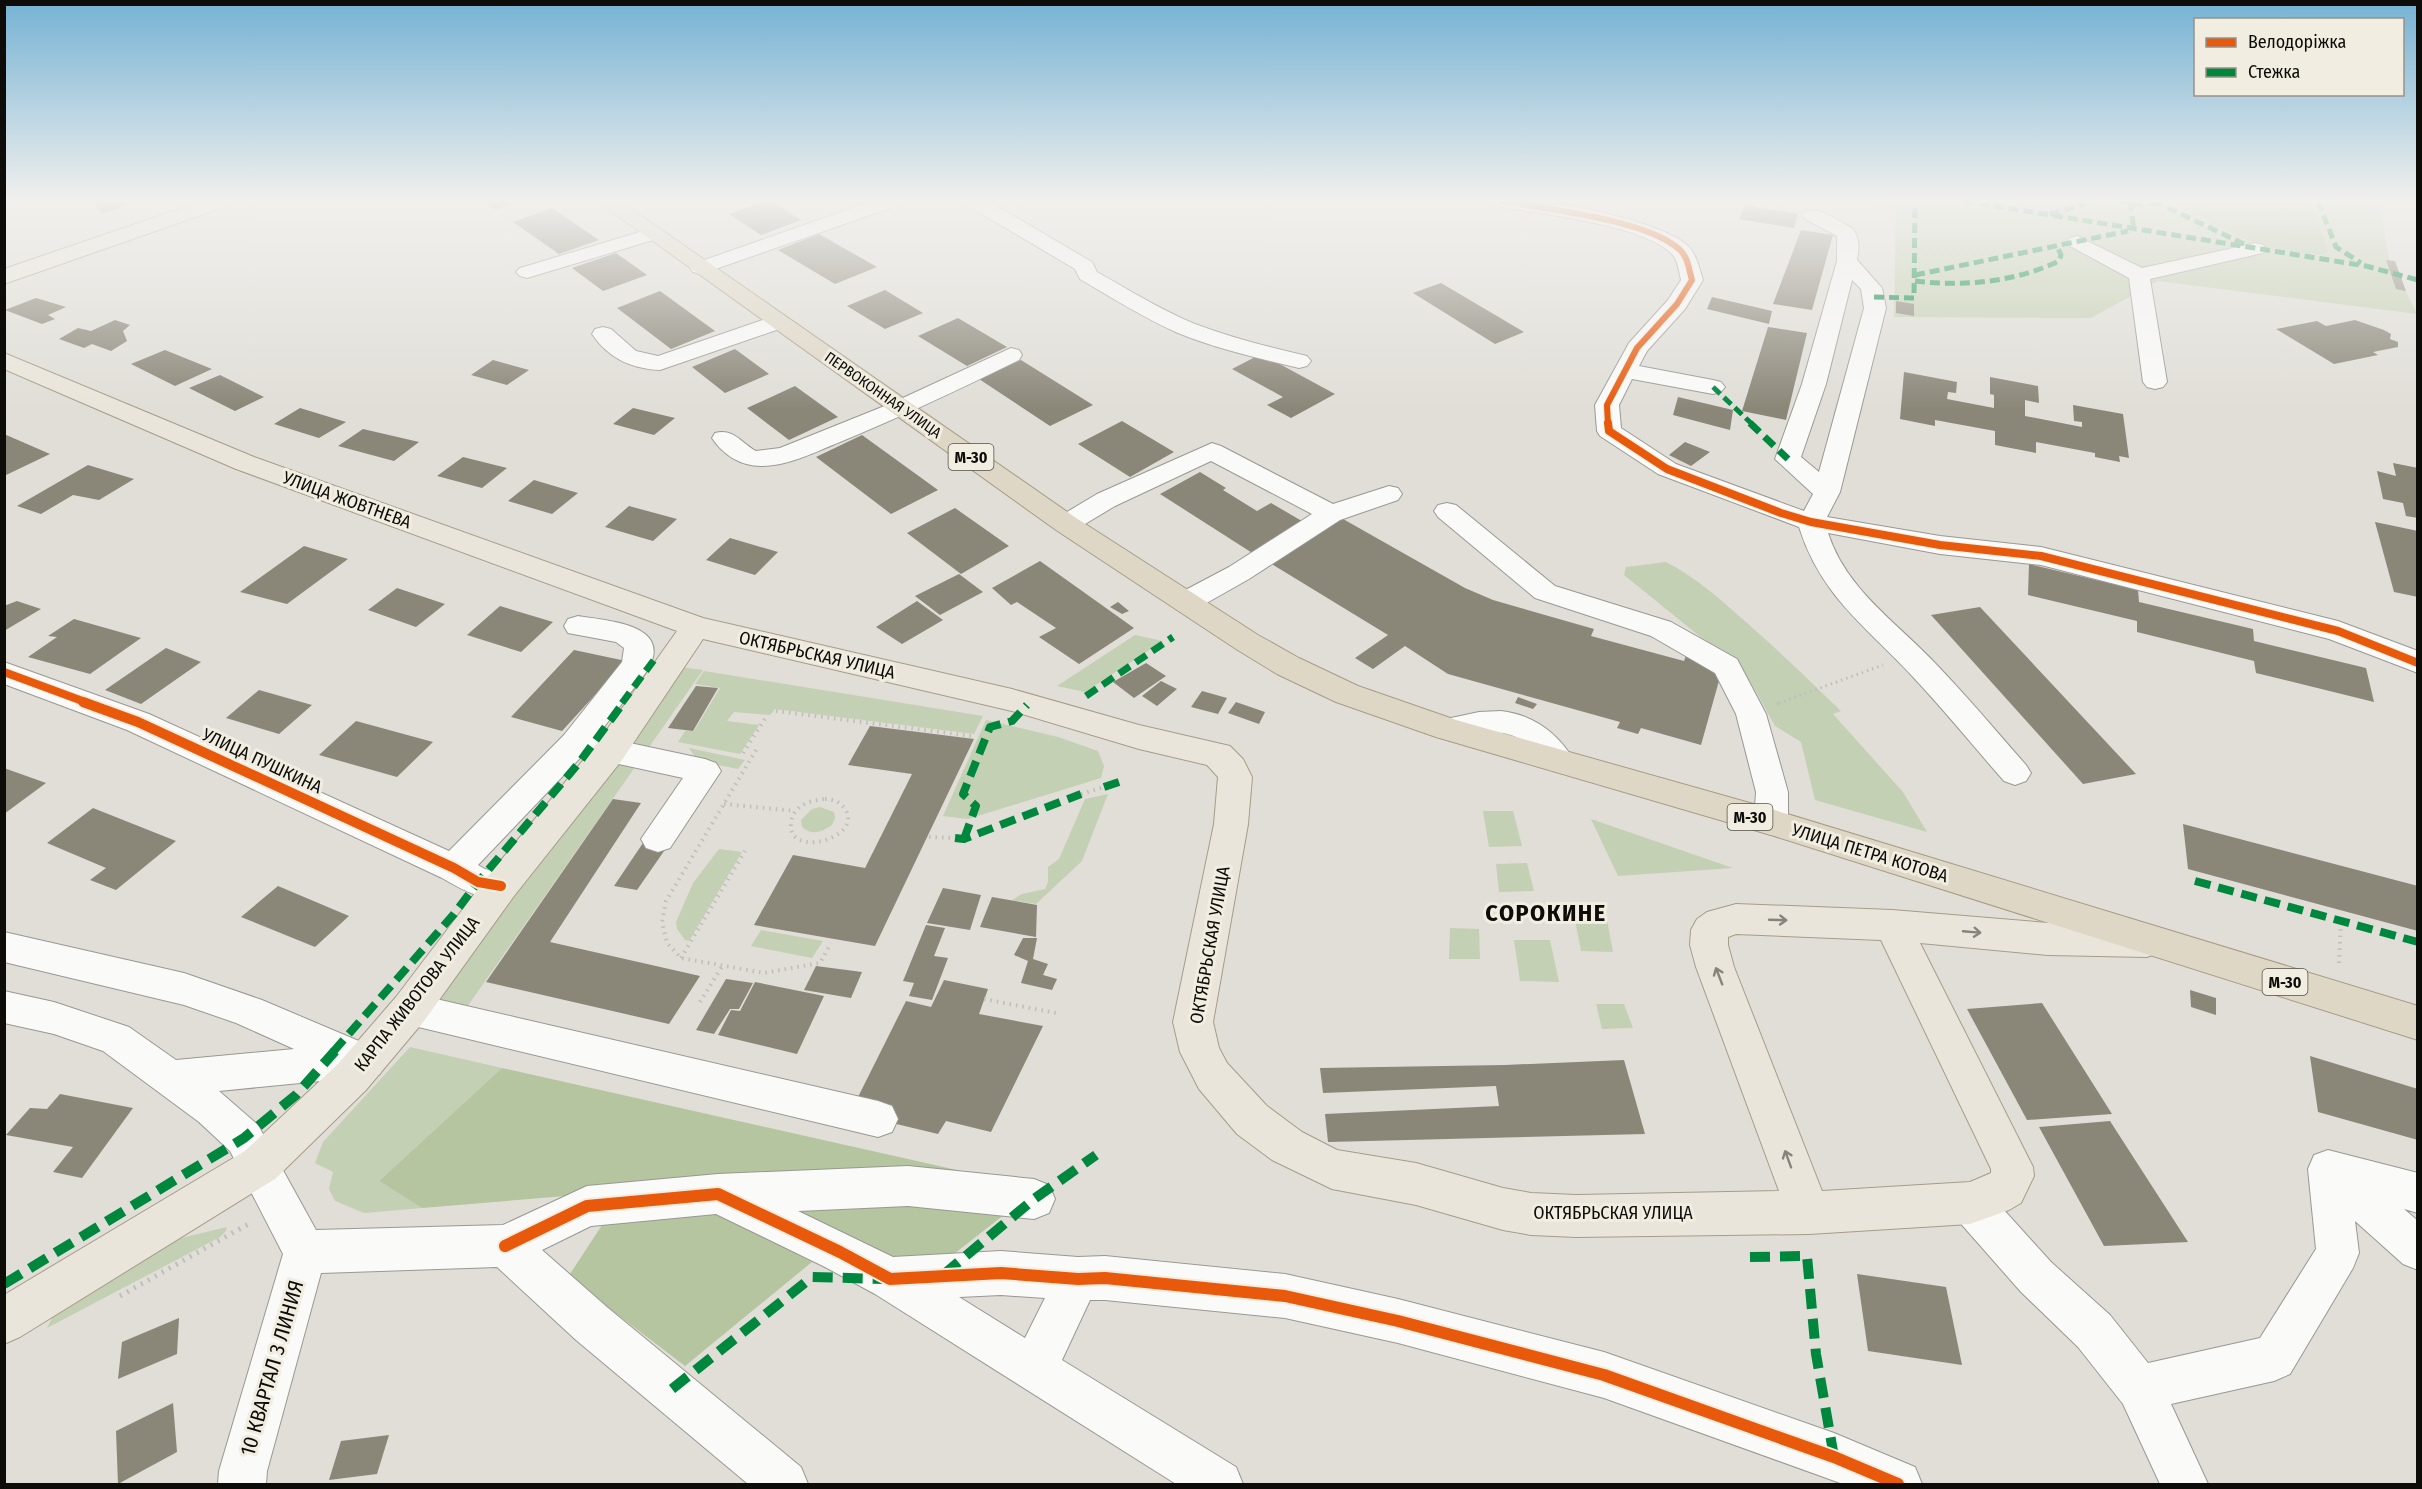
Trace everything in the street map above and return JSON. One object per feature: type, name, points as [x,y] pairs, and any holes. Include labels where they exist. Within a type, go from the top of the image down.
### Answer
[{"type":"highway","name":"ПЕРВОКОННАЯ УЛИЦА","points":[[704,270],[1066,524],[1186,603],[1288,666],[1347,694]]},
{"type":"highway","name":"УЛИЦА ПЕТРА КОТОВА","points":[[1347,694],[1448,729],[1771,822],[2152,941]]},
{"type":"highway","name":"М-30","points":[[2152,941],[2418,1023]]},
{"type":"main road","points":[[4,277],[23,270]]},
{"type":"main road","name":"УЛИЦА ЖОВТНЕВА","points":[[4,360],[245,462],[696,627]]},
{"type":"main road","name":"КАРПА ЖИВОТОВА УЛИЦА","points":[[4,1321],[260,1165],[359,1069],[410,1009],[501,886],[592,747],[696,627]]},
{"type":"main road","name":"ОКТЯБРЬСКАЯ УЛИЦА","points":[[696,627],[1012,700],[1139,737],[1218,755],[1226,761],[1235,777],[1231,824],[1193,1022],[1200,1052],[1213,1076],[1251,1120],[1287,1146],[1332,1169],[1416,1184],[1503,1209],[1531,1214],[1576,1216],[1809,1213],[1970,1203],[2006,1188],[2013,1176],[2013,1167],[1892,925]]},
{"type":"main road","points":[[1809,1213],[1715,967],[1709,945],[1710,930],[1720,923],[1736,919],[1892,925],[2048,939],[2152,941]]},
{"type":"street","points":[[527,272],[532,270]]},
{"type":"street","points":[[1086,270],[1087,275],[1157,315],[1241,347],[1299,361]]},
{"type":"street","points":[[1688,270],[1692,280],[1677,304],[1637,348],[1627,371],[1607,405],[1609,431],[1667,469],[1781,513],[1811,522],[1940,545],[2042,556],[2338,631],[2418,663]]},
{"type":"street","points":[[1827,492],[1788,459],[1814,384],[1844,270]]},
{"type":"street","points":[[1855,270],[1871,288],[1875,308],[1827,492],[1811,522],[1828,567],[1845,594],[1910,655],[2015,773]]},
{"type":"street","points":[[2131,270],[2139,275],[2159,270]]},
{"type":"street","points":[[2139,275],[2155,382]]},
{"type":"street","points":[[603,334],[624,355],[644,363],[660,363],[777,322]]},
{"type":"street","points":[[724,438],[738,452],[750,459],[770,459],[788,454],[901,408],[1011,355]]},
{"type":"street","points":[[1627,371],[1713,387]]},
{"type":"street","points":[[1066,524],[1106,500],[1212,451],[1331,514]]},
{"type":"street","points":[[1186,603],[1239,573],[1331,514],[1389,494]]},
{"type":"street","points":[[1448,511],[1545,592],[1661,629],[1726,666],[1751,714],[1772,792],[1771,822]]},
{"type":"street","points":[[454,868],[592,747],[636,664],[639,645],[625,634],[578,626]]},
{"type":"street","name":"УЛИЦА ПУШКИНА","points":[[4,672],[138,722],[454,868],[478,882],[501,886]]},
{"type":"street","points":[[592,747],[705,771],[658,839]]},
{"type":"street","points":[[4,947],[45,958],[125,972],[210,997],[359,1069]]},
{"type":"street","points":[[4,1007],[54,1018],[116,1040],[213,1109],[244,1138],[305,1252],[505,1246],[587,1206],[718,1194],[908,1186],[1034,1199]]},
{"type":"street","points":[[410,1009],[476,1022],[878,1119]]},
{"type":"street","points":[[170,1078],[324,1063],[359,1069]]},
{"type":"street","points":[[2139,1388],[2274,1358],[2338,1253],[2328,1169]]},
{"type":"street","points":[[2328,1169],[2418,1193]]},
{"type":"street","points":[[2328,1169],[2418,1249]]},
{"type":"street","points":[[718,1194],[840,1252],[890,1280],[1035,1368],[1219,1485]]},
{"type":"street","points":[[1970,1203],[2037,1277],[2094,1331],[2139,1388],[2184,1485]]},
{"type":"street","points":[[505,1246],[592,1324],[784,1485]]},
{"type":"street","name":"10 КВАРТАЛ 3 ЛИНИЯ","points":[[242,1485],[243,1471],[305,1252]]},
{"type":"street","points":[[890,1280],[1001,1273],[1078,1279],[1105,1278],[1285,1296],[1398,1321],[1604,1375],[1834,1457],[1898,1485]]},
{"type":"street","points":[[1035,1368],[1078,1279]]},
{"type":"path","points":[[1751,714],[1910,655]]},
{"type":"path","points":[[776,711],[971,736]]},
{"type":"path","points":[[743,753],[765,719]]},
{"type":"path","points":[[756,750],[674,884],[666,901],[662,922],[667,943],[681,958],[764,973],[820,963],[831,943]]},
{"type":"path","points":[[1081,794],[1104,787]]},
{"type":"path","points":[[724,804],[795,811],[806,802],[821,798],[835,800],[844,806],[848,816],[844,827],[834,837],[821,842],[808,843],[796,838],[790,831],[790,821],[795,811]]},
{"type":"path","points":[[929,837],[955,838]]},
{"type":"path","points":[[681,958],[745,851]]},
{"type":"path","points":[[2339,963],[2341,921]]},
{"type":"path","points":[[700,1002],[723,965]]},
{"type":"path","points":[[984,999],[1056,1013]]},
{"type":"path","points":[[117,1297],[281,1206]]},
{"type":"green space","points":[[1895,270],[2395,270],[2417,314],[2158,281],[2091,318],[1894,317]]},
{"type":"green space","points":[[1666,562],[1688,575],[1718,598],[1771,644],[1841,711],[1833,714],[1903,792],[1927,832],[1815,800],[1801,742],[1775,726],[1750,681],[1729,660],[1624,575],[1626,567]]},
{"type":"green space","points":[[1135,635],[1163,641],[1085,692],[1057,686]]},
{"type":"green space","points":[[680,667],[703,670],[467,1007],[432,1000]]},
{"type":"green space","points":[[704,671],[983,716],[974,734],[775,709],[770,715],[734,712],[727,721],[759,725],[740,754],[678,742],[685,731],[694,731],[720,688],[695,684]]},
{"type":"green space","points":[[986,720],[1058,737],[1098,751],[1104,766],[1101,778],[968,819],[943,816]]},
{"type":"green space","points":[[689,748],[745,760],[738,769],[698,761]]},
{"type":"green space","points":[[1108,794],[1082,861],[1036,904],[1012,900],[1022,894],[1045,889],[1048,882],[1048,867],[1059,859],[1085,799]]},
{"type":"green space","points":[[820,807],[834,812],[835,818],[832,825],[817,832],[806,830],[802,827],[801,820],[812,809]]},
{"type":"green space","points":[[1483,811],[1513,811],[1522,846],[1489,847]]},
{"type":"green space","points":[[1591,819],[1733,868],[1618,876]]},
{"type":"green space","points":[[719,849],[742,852],[689,941],[685,940],[677,929],[676,922],[693,883]]},
{"type":"green space","points":[[1527,863],[1534,891],[1499,892],[1496,864]]},
{"type":"green space","points":[[1575,920],[1607,920],[1613,952],[1581,951]]},
{"type":"green space","points":[[1450,928],[1479,929],[1480,959],[1449,959]]},
{"type":"green space","points":[[761,930],[823,941],[812,958],[751,946]]},
{"type":"green space","points":[[1514,940],[1550,940],[1559,982],[1520,981]]},
{"type":"green space","points":[[1596,1004],[1624,1004],[1633,1028],[1602,1029]]},
{"type":"green space","points":[[410,1047],[502,1068],[379,1181],[422,1208],[364,1213],[335,1201],[329,1189],[333,1172],[315,1163],[323,1142]]},
{"type":"green space","points":[[502,1068],[1019,1184],[722,1183],[422,1208],[379,1181]]},
{"type":"green space","points":[[754,1200],[1019,1203],[945,1261],[893,1269]]},
{"type":"green space","points":[[700,1204],[812,1262],[685,1366],[568,1277],[606,1219]]},
{"type":"green space","points":[[227,1227],[220,1237],[47,1328],[55,1312],[181,1238]]},
{"type":"building","points":[[575,270],[641,270],[647,275],[603,291]]},
{"type":"building","points":[[812,270],[868,270],[835,284]]},
{"type":"building","points":[[1786,270],[1823,270],[1812,310],[1773,304]]},
{"type":"building","points":[[2390,270],[2398,270],[2406,291],[2396,289]]},
{"type":"building","points":[[1441,283],[1524,332],[1495,344],[1413,293]]},
{"type":"building","points":[[885,290],[923,313],[885,329],[847,306]]},
{"type":"building","points":[[660,291],[715,331],[671,349],[617,308]]},
{"type":"building","points":[[1712,297],[1772,311],[1769,324],[1707,309]]},
{"type":"building","points":[[36,298],[66,307],[48,315],[55,319],[42,324],[5,310]]},
{"type":"building","points":[[1896,301],[1914,304],[1914,316],[1896,313]]},
{"type":"building","points":[[958,318],[1007,347],[967,366],[918,336]]},
{"type":"building","points":[[115,320],[130,325],[123,331],[127,341],[111,351],[92,344],[84,348],[59,339],[78,328],[91,331]]},
{"type":"building","points":[[2355,320],[2391,334],[2390,339],[2398,342],[2398,347],[2373,352],[2378,355],[2334,364],[2276,329],[2317,321],[2326,326]]},
{"type":"building","points":[[1768,327],[1807,333],[1786,420],[1742,411]]},
{"type":"building","points":[[735,349],[769,374],[725,393],[692,367]]},
{"type":"building","points":[[165,350],[212,369],[175,386],[131,364]]},
{"type":"building","points":[[1261,354],[1335,394],[1291,418],[1267,405],[1283,397],[1232,369]]},
{"type":"building","points":[[493,360],[529,370],[507,385],[471,375]]},
{"type":"building","points":[[1021,360],[1093,405],[1050,426],[979,379]]},
{"type":"building","points":[[1904,372],[1957,382],[1956,393],[1948,392],[1947,399],[1994,408],[1994,395],[1990,394],[1990,377],[2038,386],[2039,403],[2025,400],[2025,416],[2082,427],[2082,422],[2074,421],[2073,405],[2123,414],[2129,458],[2119,456],[2120,462],[2095,457],[2095,453],[2036,442],[2036,453],[1995,445],[1995,431],[1935,420],[1935,426],[1900,419]]},
{"type":"building","points":[[220,375],[264,397],[235,411],[189,388]]},
{"type":"building","points":[[795,386],[838,417],[789,440],[747,408]]},
{"type":"building","points":[[1678,397],[1733,410],[1730,430],[1673,415]]},
{"type":"building","points":[[300,408],[346,422],[319,438],[274,424]]},
{"type":"building","points":[[633,408],[675,418],[654,435],[613,424]]},
{"type":"building","points":[[1122,421],[1174,452],[1130,477],[1078,444]]},
{"type":"building","points":[[363,429],[419,442],[394,461],[338,446]]},
{"type":"building","points":[[4,434],[50,454],[4,476]]},
{"type":"building","points":[[862,435],[938,490],[891,514],[816,457]]},
{"type":"building","points":[[1685,442],[1710,452],[1691,466],[1669,455]]},
{"type":"building","points":[[463,457],[507,468],[482,488],[437,476]]},
{"type":"building","points":[[2393,463],[2418,468],[2418,518],[2406,516],[2403,503],[2383,499],[2377,471],[2396,476]]},
{"type":"building","points":[[88,465],[134,479],[99,500],[73,495],[41,514],[17,506]]},
{"type":"building","points":[[1200,472],[1226,488],[1223,490],[1257,511],[1271,503],[1307,524],[1257,556],[1160,494]]},
{"type":"building","points":[[534,480],[578,493],[552,514],[508,501]]},
{"type":"building","points":[[629,506],[677,519],[653,541],[605,527]]},
{"type":"building","points":[[955,508],[1009,546],[961,574],[907,533]]},
{"type":"building","points":[[1336,515],[1465,588],[1493,600],[1594,629],[1591,636],[1684,661],[1687,653],[1722,670],[1701,745],[1641,728],[1638,734],[1617,728],[1620,722],[1448,674],[1405,646],[1373,669],[1355,658],[1388,635],[1265,560]]},
{"type":"building","points":[[2375,522],[2418,531],[2418,597],[2394,592]]},
{"type":"building","points":[[730,538],[778,552],[755,575],[706,560]]},
{"type":"building","points":[[304,546],[348,559],[287,604],[240,592]]},
{"type":"building","points":[[1040,561],[1134,628],[1079,664],[1039,637],[1056,628],[1017,602],[1011,605],[992,588]]},
{"type":"building","points":[[2029,564],[2138,590],[2139,602],[2253,629],[2254,641],[2366,668],[2374,702],[2256,673],[2254,661],[2137,632],[2137,621],[2028,595]]},
{"type":"building","points":[[959,574],[983,592],[940,615],[915,596]]},
{"type":"building","points":[[397,588],[445,604],[416,627],[368,610]]},
{"type":"building","points":[[17,601],[41,609],[4,631],[4,606]]},
{"type":"building","points":[[917,601],[943,620],[902,644],[876,627]]},
{"type":"building","points":[[1118,602],[1129,611],[1122,614],[1110,607]]},
{"type":"building","points":[[500,606],[553,622],[521,652],[467,635]]},
{"type":"building","points":[[1980,607],[2136,774],[2083,784],[1931,615]]},
{"type":"building","points":[[74,619],[141,638],[90,674],[28,657],[57,637],[48,636]]},
{"type":"building","points":[[166,648],[201,662],[141,704],[105,690]]},
{"type":"building","points":[[574,650],[626,661],[562,731],[511,717]]},
{"type":"building","points":[[1146,663],[1166,676],[1134,698],[1113,682]]},
{"type":"building","points":[[1161,681],[1177,689],[1157,706],[1142,696]]},
{"type":"building","points":[[696,686],[718,688],[693,731],[668,728]]},
{"type":"building","points":[[259,690],[312,705],[279,734],[226,718]]},
{"type":"building","points":[[1202,691],[1227,698],[1218,714],[1191,707]]},
{"type":"building","points":[[1518,697],[1537,704],[1533,709],[1515,703]]},
{"type":"building","points":[[1236,702],[1265,712],[1259,724],[1228,713]]},
{"type":"building","points":[[356,721],[433,742],[397,777],[319,755]]},
{"type":"building","points":[[870,726],[974,739],[875,946],[754,925],[793,855],[865,868],[912,774],[848,765]]},
{"type":"building","points":[[4,768],[46,783],[4,814]]},
{"type":"building","points":[[613,799],[641,803],[550,942],[700,976],[669,1024],[486,982]]},
{"type":"building","points":[[93,808],[176,841],[116,890],[90,880],[106,868],[47,843]]},
{"type":"building","points":[[2183,824],[2418,886],[2418,931],[2188,869]]},
{"type":"building","points":[[647,837],[671,841],[637,890],[614,886]]},
{"type":"building","points":[[278,886],[349,916],[315,947],[241,917]]},
{"type":"building","points":[[943,888],[981,895],[970,930],[927,923]]},
{"type":"building","points":[[992,897],[1037,905],[1036,937],[980,927]]},
{"type":"building","points":[[926,925],[945,928],[934,956],[948,958],[932,1000],[909,996],[914,983],[903,981]]},
{"type":"building","points":[[1023,938],[1037,938],[1033,959],[1048,964],[1043,975],[1057,979],[1052,990],[1021,983],[1028,961],[1014,955]]},
{"type":"building","points":[[816,966],[862,972],[851,998],[804,990]]},
{"type":"building","points":[[726,979],[753,983],[739,1009],[730,1009],[714,1034],[696,1030]]},
{"type":"building","points":[[944,980],[988,989],[979,1014],[1043,1026],[991,1132],[946,1121],[938,1134],[888,1122],[856,1101],[906,1001],[931,1007]]},
{"type":"building","points":[[755,982],[824,996],[797,1054],[718,1035],[731,1010],[740,1011]]},
{"type":"building","points":[[2190,990],[2216,998],[2216,1015],[2191,1007]]},
{"type":"building","points":[[2042,1003],[2112,1114],[2027,1120],[1967,1009]]},
{"type":"building","points":[[2310,1056],[2418,1089],[2418,1140],[2318,1112]]},
{"type":"building","points":[[1624,1060],[1645,1134],[1328,1142],[1325,1114],[1499,1106],[1496,1086],[1323,1093],[1320,1068],[1505,1065]]},
{"type":"building","points":[[60,1094],[133,1108],[82,1178],[53,1172],[73,1147],[6,1135],[30,1108],[47,1109]]},
{"type":"building","points":[[2110,1121],[2188,1242],[2104,1246],[2039,1127]]},
{"type":"building","points":[[1857,1274],[1946,1287],[1962,1365],[1868,1351]]},
{"type":"building","points":[[179,1318],[177,1354],[118,1379],[122,1342]]},
{"type":"building","points":[[173,1403],[177,1452],[118,1484],[116,1431]]},
{"type":"building","points":[[389,1435],[377,1474],[329,1480],[341,1441]]},
{"type":"marked path","points":[[1874,297],[1914,298],[1914,270]]},
{"type":"marked path","points":[[1915,275],[1937,270]]},
{"type":"marked path","points":[[1915,281],[1968,283],[2009,278],[2038,270]]},
{"type":"marked path","points":[[2383,270],[2418,280]]},
{"type":"marked path","points":[[1713,387],[1788,459]]},
{"type":"marked path","points":[[1086,696],[1173,637]]},
{"type":"marked path","points":[[4,1284],[244,1138],[296,1095],[454,914],[478,882],[578,764],[654,660]]},
{"type":"marked path","points":[[964,839],[976,806],[963,794],[990,727],[1012,721],[1027,705]]},
{"type":"marked path","points":[[1104,787],[1119,782]]},
{"type":"marked path","points":[[955,838],[964,839],[1081,794]]},
{"type":"marked path","points":[[2195,881],[2418,942]]},
{"type":"marked path","points":[[943,1275],[1034,1199],[1096,1155]]},
{"type":"marked path","points":[[1750,1257],[1807,1256],[1816,1354],[1834,1457]]},
{"type":"marked path","points":[[672,1389],[812,1277],[885,1279]]},
{"type":"cycle path","points":[[1690,270],[1692,280],[1677,304],[1637,348],[1607,405],[1609,431],[1667,469],[1781,513],[1811,522],[1940,545],[2041,556],[2338,631],[2418,663]]},
{"type":"cycle path","points":[[4,672],[138,722],[454,868],[478,882],[501,886]]},
{"type":"cycle path","points":[[505,1246],[587,1206],[718,1194],[840,1252],[890,1279],[1001,1273],[1078,1279],[1105,1278],[1285,1296],[1398,1321],[1604,1375],[1834,1457],[1898,1484]]},
{"type":"district","name":"СОРОКИНЕ","points":[[1546,913]]}]
